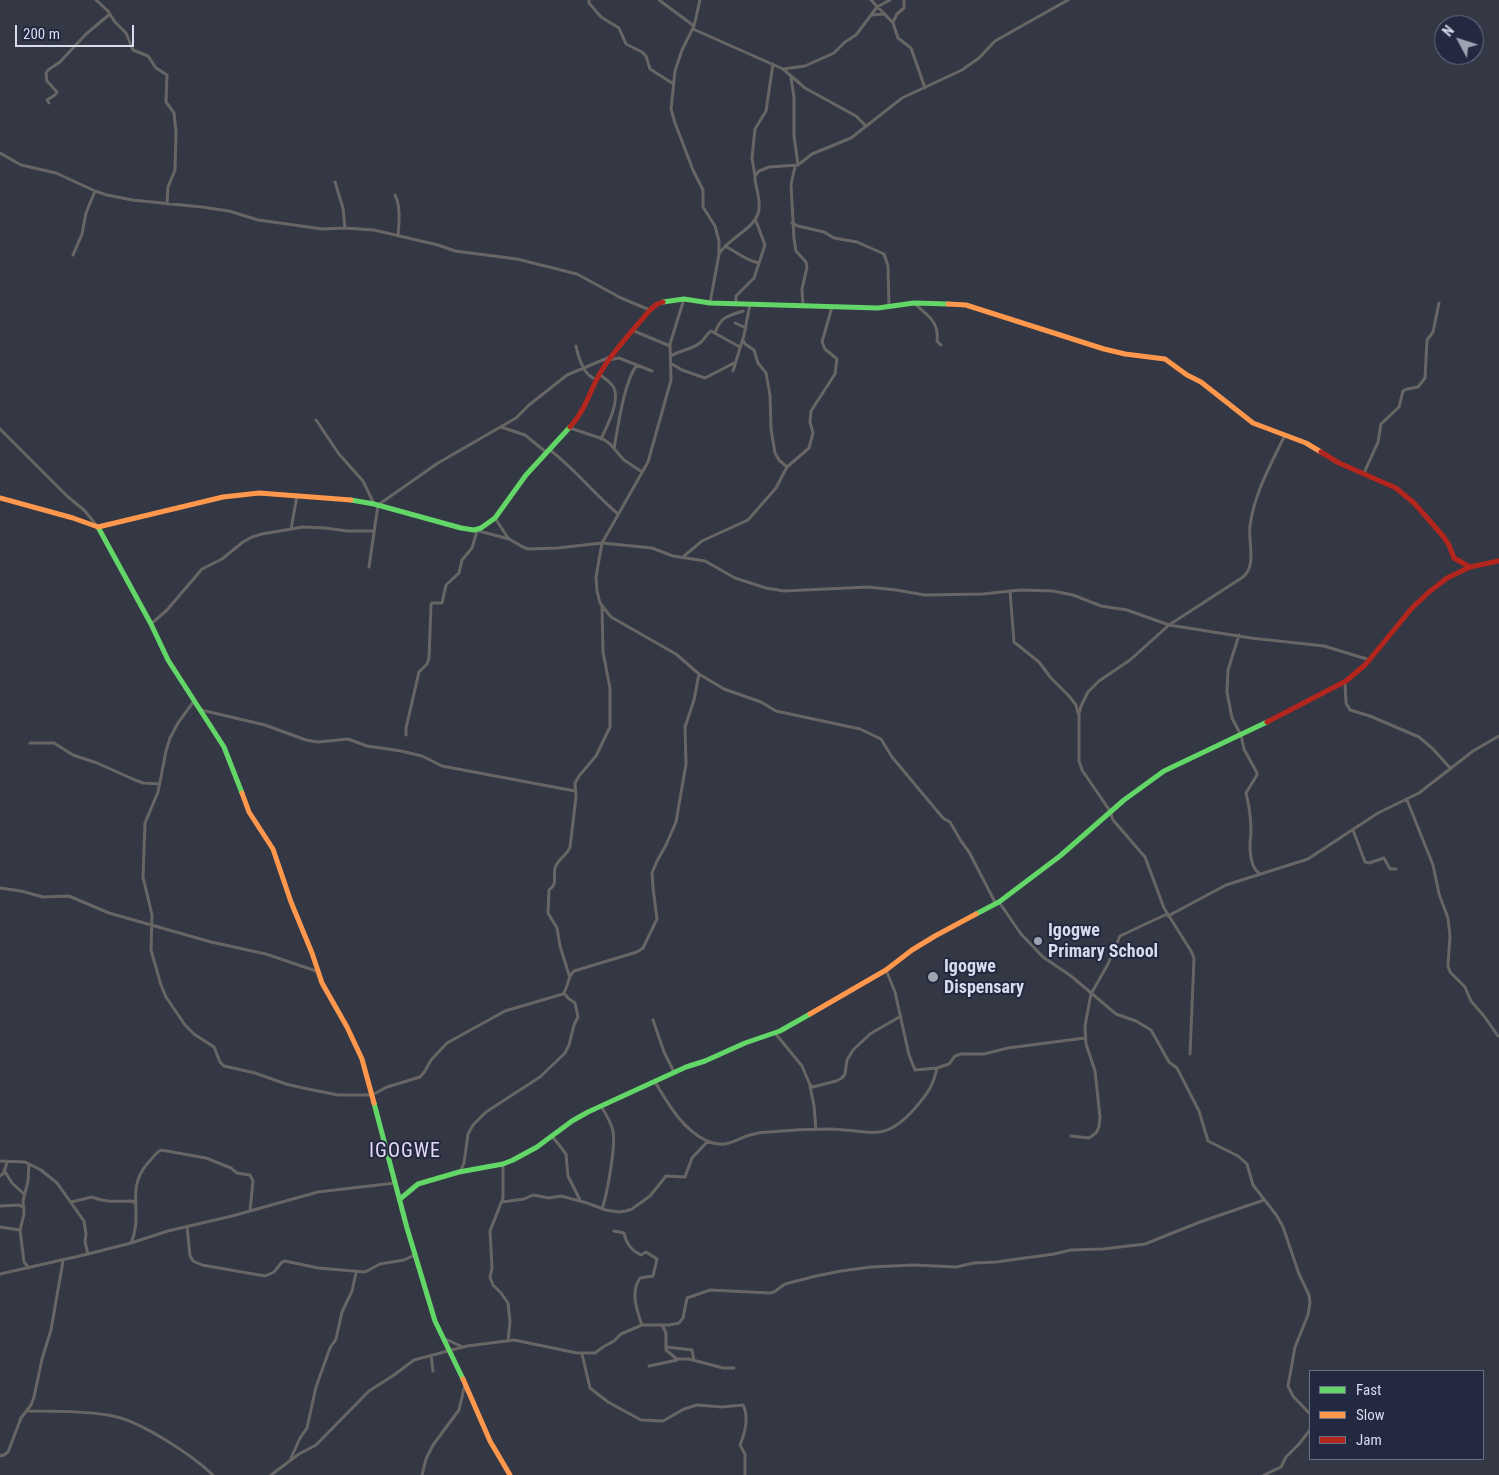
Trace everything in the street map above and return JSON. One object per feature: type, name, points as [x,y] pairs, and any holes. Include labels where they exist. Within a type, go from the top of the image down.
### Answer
[{"type":"street","points":[[96,0],[126,33],[134,50],[148,56],[153,62],[154,67],[167,75],[166,102],[174,113],[176,132],[174,170],[168,187],[166,204]]},
{"type":"street","points":[[589,0],[589,4],[601,17],[618,28],[628,45],[646,56],[650,69],[672,82]]},
{"type":"street","points":[[659,0],[694,28],[783,69],[791,78],[818,96],[856,116],[866,127]]},
{"type":"street","points":[[700,0],[694,28],[682,50],[672,82],[671,101],[673,118],[693,170],[703,190],[703,207],[717,231],[719,254],[710,303]]},
{"type":"street","points":[[871,0],[886,14],[893,23],[898,38],[908,45],[915,56],[925,88]]},
{"type":"street","points":[[783,69],[805,66],[834,53],[845,42],[856,35],[877,7],[890,0]]},
{"type":"street","points":[[893,23],[897,14],[904,8],[904,0]]},
{"type":"street","points":[[755,176],[769,166],[797,166],[819,150],[838,145],[852,138],[902,98],[962,70],[979,58],[995,41],[1068,0]]},
{"type":"street","points":[[49,103],[47,100],[57,92],[47,81],[46,75],[48,70],[110,14]]},
{"type":"street","points":[[871,15],[886,14]]},
{"type":"street","points":[[748,316],[737,303],[736,296],[754,278],[765,243],[756,221],[759,209],[752,158],[755,129],[766,111],[773,64]]},
{"type":"street","points":[[791,78],[794,97],[794,136],[797,166],[791,184],[792,223],[796,251],[806,262],[807,267],[802,289],[803,306]]},
{"type":"street","points":[[0,153],[21,165],[56,173],[95,192],[132,200],[220,210],[258,220],[322,229],[374,230],[455,251],[517,258],[577,274],[621,298],[650,310]]},
{"type":"street","points":[[335,182],[344,208],[345,228]]},
{"type":"street","points":[[73,255],[82,234],[86,213],[95,192]]},
{"type":"street","points":[[395,195],[399,216],[398,236]]},
{"type":"street","points":[[719,254],[725,246],[756,221]]},
{"type":"street","points":[[792,223],[824,232],[834,238],[857,242],[884,254],[888,266],[889,306]]},
{"type":"street","points":[[725,246],[738,252],[748,261],[760,263]]},
{"type":"street","points":[[195,700],[178,723],[166,751],[158,792],[145,823],[143,877],[151,905],[151,950],[158,977],[166,997],[188,1029],[216,1049],[222,1065],[255,1073],[286,1084],[338,1095],[372,1095],[387,1087],[420,1077],[431,1060],[447,1043],[496,1016],[511,1009],[560,996],[568,986],[569,976],[562,955],[557,928],[548,913],[549,889],[554,886],[554,871],[558,860],[569,850],[576,779],[592,762],[610,727],[610,688],[603,652],[602,606],[597,591],[596,577],[602,543],[648,462],[671,380],[670,346],[684,299]]},
{"type":"street","points":[[475,531],[487,525],[494,518],[526,475],[570,428],[582,412],[596,377],[650,310],[663,301],[684,299],[710,303],[878,308],[914,303],[970,306],[1104,349],[1125,354],[1165,359],[1187,375],[1201,382],[1253,423],[1306,443],[1339,463],[1386,482],[1404,494],[1443,536],[1454,558],[1470,567]]},
{"type":"street","points":[[914,303],[931,317],[938,330],[937,341],[941,345]]},
{"type":"street","points":[[1364,473],[1378,442],[1381,424],[1398,407],[1403,391],[1418,387],[1423,382],[1427,362],[1427,340],[1434,330],[1439,303]]},
{"type":"street","points":[[733,372],[746,328],[750,304]]},
{"type":"street","points":[[683,557],[702,541],[748,520],[776,488],[787,467],[811,446],[813,433],[810,422],[811,411],[837,370],[837,359],[825,349],[822,342],[832,307]]},
{"type":"street","points":[[715,333],[718,325],[725,317],[743,311]]},
{"type":"street","points":[[735,323],[746,328]]},
{"type":"street","points":[[634,331],[670,346]]},
{"type":"street","points":[[670,357],[696,346],[710,331],[740,347]]},
{"type":"street","points":[[743,340],[747,346],[754,350],[758,363],[766,373],[770,395],[774,448],[777,458],[787,467]]},
{"type":"street","points":[[576,346],[584,367],[596,377],[612,385],[615,390],[612,413],[601,439]]},
{"type":"street","points":[[376,504],[404,489],[425,471],[516,418],[529,405],[567,375],[584,367],[619,358],[652,370]]},
{"type":"street","points":[[671,364],[705,378],[736,362]]},
{"type":"street","points":[[614,449],[625,393],[630,375],[637,365]]},
{"type":"street","points":[[316,420],[339,454],[363,481],[376,504],[372,558],[369,568]]},
{"type":"street","points":[[501,427],[525,434],[564,461],[595,494],[618,514]]},
{"type":"street","points":[[570,428],[601,439],[624,460],[642,472]]},
{"type":"street","points":[[0,429],[67,496],[85,511],[98,527],[151,624],[168,660],[224,747],[249,812],[273,849],[291,902],[326,991],[358,1048],[435,1321],[490,1441],[510,1475]]},
{"type":"street","points":[[1078,714],[1083,700],[1092,687],[1130,660],[1170,625],[1243,577],[1249,571],[1251,562],[1250,528],[1252,514],[1269,468],[1285,435]]},
{"type":"street","points":[[0,498],[73,518],[98,527],[223,496],[251,493],[330,498],[376,504],[475,531],[509,538]]},
{"type":"street","points":[[291,529],[297,496]]},
{"type":"street","points":[[494,518],[509,538],[522,548],[558,548],[602,543],[652,548],[673,556],[705,561],[735,578],[784,591],[868,587],[926,596],[1042,590],[1063,593],[1102,606],[1127,610],[1170,625],[1239,636],[1324,646],[1370,660]]},
{"type":"street","points":[[151,624],[167,610],[204,567],[222,559],[252,537],[298,528],[374,531]]},
{"type":"street","points":[[406,735],[419,672],[427,664],[429,658],[430,606],[432,604],[442,604],[446,585],[459,572],[462,560],[472,548],[475,531]]},
{"type":"street","points":[[400,1199],[418,1184],[460,1172],[502,1164],[523,1155],[580,1116],[674,1072],[745,1043],[775,1034],[886,970],[912,950],[935,936],[998,903],[1060,856],[1110,811],[1164,771],[1241,735],[1345,682],[1370,660],[1404,617],[1428,592],[1448,577],[1470,567],[1499,561]]},
{"type":"street","points":[[1010,591],[1014,642],[1039,662],[1076,705],[1080,766],[1110,811],[1113,820],[1146,857],[1167,915],[1194,958],[1190,1054]]},
{"type":"street","points":[[602,606],[611,616],[676,654],[699,674],[724,689],[761,702],[776,711],[860,729],[881,739],[892,757],[942,818],[950,822],[969,852],[984,884],[1036,951],[1071,976],[1116,1014],[1136,1021],[1151,1030],[1169,1062],[1177,1068],[1199,1111],[1208,1141],[1244,1160],[1253,1185],[1277,1216],[1283,1227],[1299,1274],[1309,1295],[1310,1303],[1308,1314],[1295,1347],[1288,1386],[1293,1396],[1309,1413]]},
{"type":"street","points":[[1239,636],[1228,670],[1226,685],[1232,718],[1241,735],[1246,754],[1257,775],[1246,793],[1250,809],[1250,844],[1253,868],[1259,874]]},
{"type":"street","points":[[569,976],[577,969],[641,950],[644,948],[656,922],[657,913],[652,873],[656,860],[666,845],[676,822],[686,764],[685,727],[694,700],[699,674]]},
{"type":"street","points":[[1345,682],[1346,703],[1350,710],[1404,729],[1419,737],[1452,769]]},
{"type":"street","points":[[201,710],[265,725],[306,740],[318,742],[348,739],[377,748],[424,757],[442,766],[575,791]]},
{"type":"street","points":[[1072,1136],[1081,1138],[1093,1137],[1100,1123],[1095,1071],[1085,1038],[1085,1026],[1091,994],[1108,964],[1120,936],[1226,885],[1308,860],[1378,813],[1407,800],[1436,782],[1473,751],[1499,736]]},
{"type":"street","points":[[30,743],[54,743],[73,755],[98,763],[135,780],[143,783],[160,784]]},
{"type":"street","points":[[1407,800],[1433,865],[1439,894],[1448,918],[1450,941],[1448,966],[1450,972],[1465,987],[1471,1001],[1498,1036]]},
{"type":"street","points":[[1353,830],[1365,862],[1369,863],[1384,858],[1390,869],[1396,869]]},
{"type":"street","points":[[0,888],[43,897],[68,896],[109,913],[266,954],[319,972]]},
{"type":"street","points":[[886,970],[895,992],[909,1055],[915,1070],[937,1068],[950,1063],[956,1056],[962,1054],[984,1054],[1008,1048],[1085,1038]]},
{"type":"street","points":[[460,1172],[464,1163],[468,1134],[473,1125],[486,1112],[540,1077],[556,1064],[568,1049],[578,1015],[575,1003],[564,992]]},
{"type":"street","points":[[810,1085],[816,1086],[842,1078],[845,1074],[847,1060],[853,1050],[870,1034],[901,1016]]},
{"type":"street","points":[[654,1020],[664,1052],[674,1072]]},
{"type":"street","points":[[775,1034],[802,1066],[810,1085],[816,1130]]},
{"type":"street","points":[[655,1082],[675,1114],[697,1134],[708,1141],[727,1145],[751,1134],[769,1132],[816,1130],[875,1133],[892,1128],[905,1119],[929,1092],[937,1068]]},
{"type":"street","points":[[601,1106],[608,1117],[613,1132],[612,1158],[607,1192],[602,1209]]},
{"type":"street","points":[[552,1136],[566,1154],[568,1176],[580,1200]]},
{"type":"street","points":[[502,1202],[524,1199],[534,1195],[549,1198],[561,1196],[580,1200],[602,1209],[619,1212],[629,1210],[650,1196],[666,1176],[684,1178],[692,1158],[708,1141]]},
{"type":"street","points":[[131,1243],[137,1219],[135,1186],[140,1172],[161,1150],[206,1158],[231,1168],[237,1173],[250,1175],[253,1181],[250,1211]]},
{"type":"street","points":[[0,1162],[25,1162],[41,1170],[54,1180],[84,1221],[85,1242],[88,1254]]},
{"type":"street","points":[[0,1176],[7,1162]]},
{"type":"street","points":[[29,1164],[20,1230],[24,1262],[29,1268]]},
{"type":"street","points":[[502,1164],[502,1202],[490,1231],[492,1268],[490,1278],[493,1285],[508,1303],[510,1322],[508,1341]]},
{"type":"street","points":[[4,1170],[12,1183],[24,1194]]},
{"type":"street","points":[[0,1274],[63,1261],[186,1226],[232,1216],[318,1192],[396,1183]]},
{"type":"street","points":[[71,1202],[92,1197],[99,1201],[132,1201],[136,1204]]},
{"type":"street","points":[[271,1475],[301,1453],[316,1445],[369,1391],[410,1362],[431,1355],[463,1347],[508,1341],[525,1342],[582,1354],[595,1353],[614,1341],[621,1334],[642,1325],[674,1325],[681,1322],[687,1298],[707,1291],[770,1293],[785,1284],[841,1271],[879,1267],[956,1267],[1071,1250],[1103,1249],[1145,1244],[1200,1222],[1264,1200]]},
{"type":"street","points":[[0,1206],[18,1205],[24,1207]]},
{"type":"street","points":[[186,1226],[190,1256],[193,1260],[202,1265],[266,1276],[274,1272],[285,1261],[318,1268],[366,1272],[380,1264],[404,1260],[415,1255]]},
{"type":"street","points":[[0,1227],[20,1230]]},
{"type":"street","points":[[614,1231],[624,1233],[629,1246],[641,1256],[646,1252],[657,1259],[654,1276],[640,1278],[636,1284],[635,1307],[642,1325]]},
{"type":"street","points":[[0,1456],[6,1455],[8,1452],[21,1418],[34,1398],[51,1330],[63,1261]]},
{"type":"street","points":[[289,1461],[300,1438],[307,1429],[316,1387],[330,1348],[336,1339],[342,1312],[352,1291],[356,1272]]},
{"type":"street","points":[[662,1324],[666,1333],[668,1352],[678,1360]]},
{"type":"street","points":[[442,1338],[463,1347]]},
{"type":"street","points":[[666,1347],[692,1350],[694,1360]]},
{"type":"street","points":[[582,1354],[590,1388],[608,1402],[641,1420],[649,1422],[664,1421],[684,1409],[698,1405],[722,1408],[743,1405],[746,1419],[744,1435],[740,1445],[745,1454],[744,1475]]},
{"type":"street","points":[[431,1355],[433,1371]]},
{"type":"street","points":[[649,1366],[678,1360],[694,1360],[723,1368],[734,1368]]},
{"type":"street","points":[[422,1475],[426,1459],[433,1445],[459,1410],[465,1383]]},
{"type":"street","points":[[27,1410],[76,1411],[121,1419],[163,1440],[213,1475]]},
{"type":"street","points":[[1264,1475],[1280,1467],[1286,1457],[1309,1431]]},
{"type":"traffic: fast","points":[[663,302],[684,299],[710,303],[878,308],[914,303],[948,304]]},
{"type":"traffic: fast","points":[[351,500],[374,504],[461,528],[474,530],[481,528],[495,518],[526,475],[570,427]]},
{"type":"traffic: fast","points":[[98,527],[151,624],[168,660],[224,747],[242,793]]},
{"type":"traffic: fast","points":[[976,914],[999,902],[1060,856],[1124,800],[1164,771],[1267,722]]},
{"type":"traffic: fast","points":[[400,1199],[418,1184],[459,1172],[503,1164],[513,1160],[537,1147],[572,1121],[588,1112],[686,1067],[780,1031],[810,1014]]},
{"type":"traffic: fast","points":[[374,1103],[407,1228],[435,1321],[463,1379]]},
{"type":"traffic: slow","points":[[948,304],[966,305],[1104,349],[1125,354],[1165,359],[1187,375],[1201,382],[1253,423],[1306,443],[1321,452]]},
{"type":"traffic: slow","points":[[0,498],[73,518],[98,527],[223,497],[259,493],[351,500]]},
{"type":"traffic: slow","points":[[242,793],[249,812],[273,849],[322,983],[347,1027],[362,1059],[374,1103]]},
{"type":"traffic: slow","points":[[810,1014],[886,970],[912,950],[935,936],[976,914]]},
{"type":"traffic: slow","points":[[463,1379],[490,1441],[510,1475]]},
{"type":"traffic: jam","points":[[570,427],[580,414],[598,377],[613,354],[650,310],[663,302]]},
{"type":"traffic: jam","points":[[1321,452],[1339,463],[1396,488],[1414,503],[1443,536],[1454,558],[1470,567]]},
{"type":"traffic: jam","points":[[1267,722],[1346,681],[1366,664],[1412,608],[1447,578],[1470,567],[1499,561]]},
{"type":"place","name":"Igogwe Primary School","points":[[1038,941]]},
{"type":"place","name":"Igogwe Dispensary","points":[[933,977]]},
{"type":"district","name":"IGOGWE","points":[[405,1152]]}]
